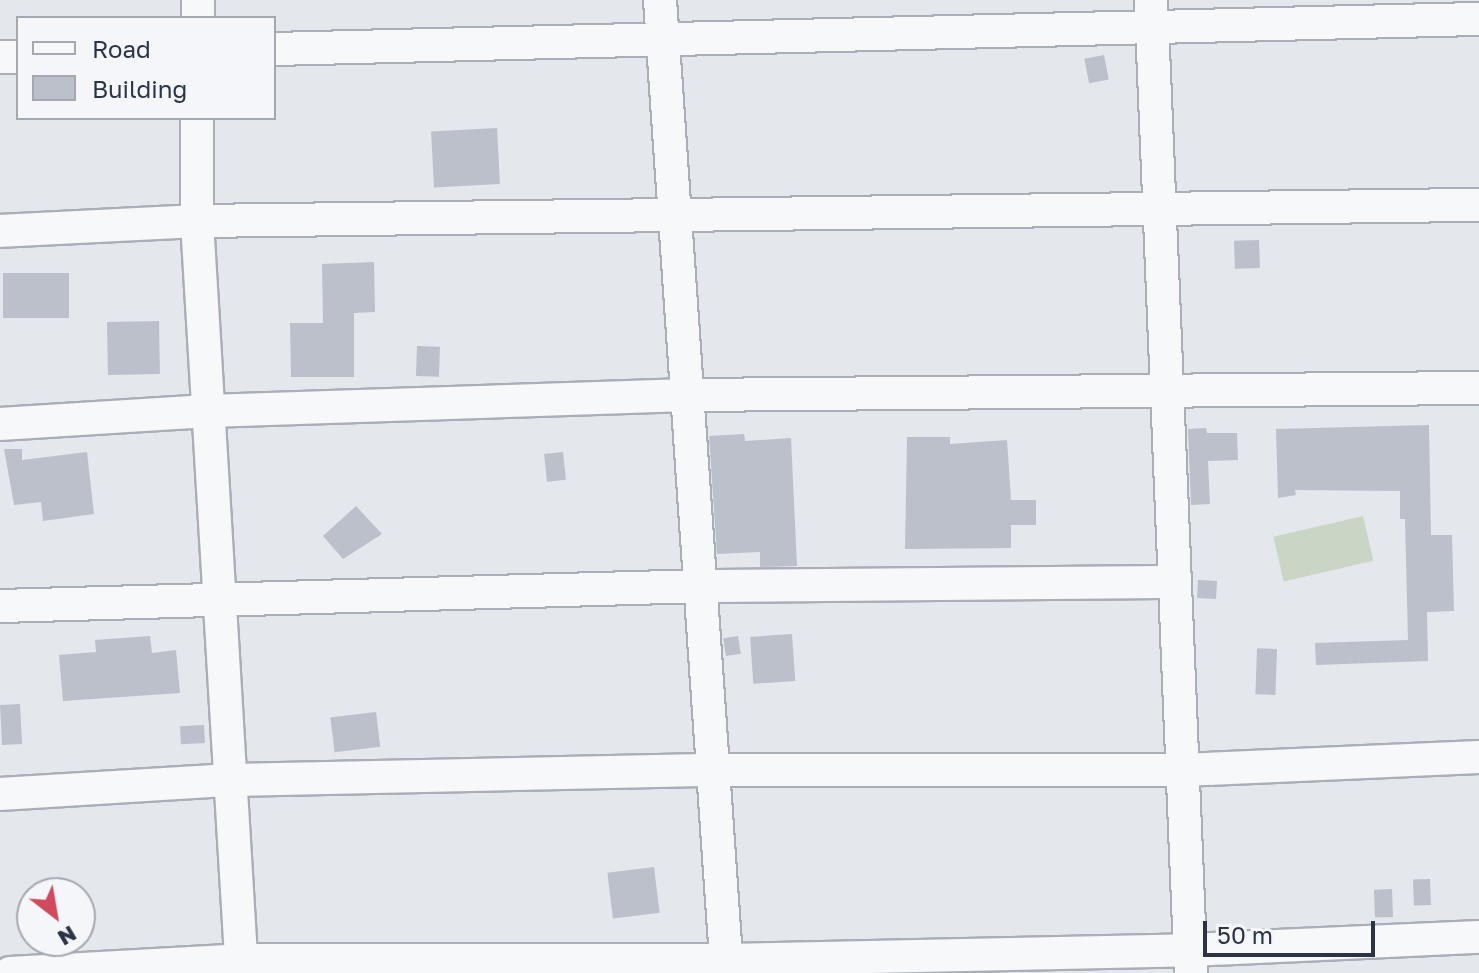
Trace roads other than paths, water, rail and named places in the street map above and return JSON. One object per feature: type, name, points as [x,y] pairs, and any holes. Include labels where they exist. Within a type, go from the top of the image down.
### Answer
[{"type":"street","points":[[660,0],[727,967]]},
{"type":"street","points":[[1152,12],[1191,962]]},
{"type":"street","points":[[276,49],[664,38],[1152,12],[1479,19]]},
{"type":"street","points":[[197,120],[197,221],[242,967]]},
{"type":"street","points":[[0,231],[197,221],[1479,205]]},
{"type":"street","points":[[0,424],[208,411],[688,395],[1479,388]]},
{"type":"street","points":[[0,606],[703,586],[1175,582]]},
{"type":"street","points":[[0,794],[231,780],[715,770],[1183,770],[1479,757]]},
{"type":"street","points":[[10,973],[242,967],[727,967],[1191,962],[1479,937]]}]
